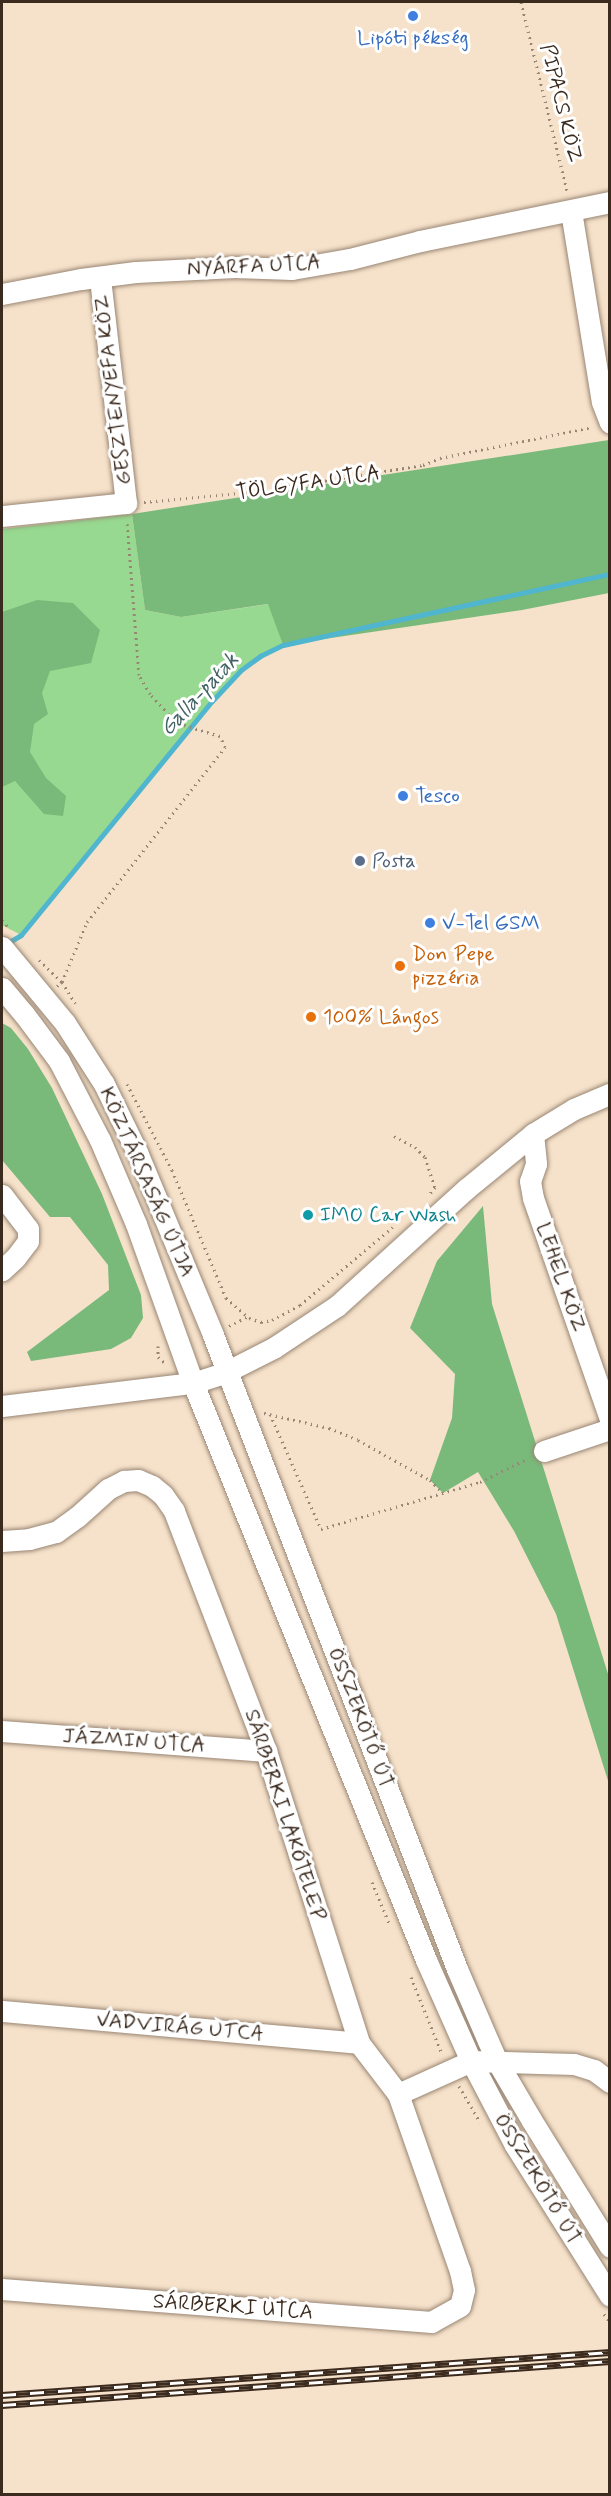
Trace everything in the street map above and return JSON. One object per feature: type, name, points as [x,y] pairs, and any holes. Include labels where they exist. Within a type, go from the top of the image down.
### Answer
[{"type":"street","name":"NYÁRFA UTCA","points":[[2,294],[42,285],[136,272],[235,267],[292,269],[350,259],[420,241],[609,202]]},
{"type":"street","points":[[571,211],[602,402],[609,423]]},
{"type":"street","name":"GESZTENYEFA KÖZ","points":[[100,278],[126,503]]},
{"type":"street","points":[[2,516],[126,503]]},
{"type":"street","name":"KÖZTÁRSASÁG ÚTJA","points":[[5,938],[27,962],[45,997],[104,1084],[173,1237],[226,1372]]},
{"type":"street","name":"KÖZTÁRSASÁG ÚTJA","points":[[2,988],[58,1061],[82,1101],[136,1224],[193,1383]]},
{"type":"street","points":[[2,1406],[193,1383],[226,1372],[292,1338],[337,1306],[466,1189],[533,1134],[574,1109],[609,1094]]},
{"type":"street","name":"LEHEL KÖZ","points":[[533,1134],[536,1164],[530,1180],[533,1198],[609,1419]]},
{"type":"street","points":[[2,1195],[27,1229],[28,1241],[2,1270]]},
{"type":"street","name":"ÖSSZEKÖTŐ ÚT","points":[[226,1372],[458,1969],[498,2063],[609,2247]]},
{"type":"street","name":"ÖSSZEKÖTŐ ÚT","points":[[193,1383],[426,1960],[471,2061],[515,2145],[609,2295]]},
{"type":"street","points":[[544,1451],[609,1429]]},
{"type":"street","name":"SÁRBERKI LAKÓTELEP","points":[[2,1540],[29,1539],[56,1532],[77,1517],[108,1489],[124,1482],[138,1480],[152,1486],[163,1495],[174,1511],[266,1752],[359,2043],[398,2094],[460,2271],[464,2290],[460,2306]]},
{"type":"street","name":"JÁZMIN UTCA","points":[[2,1731],[266,1752]]},
{"type":"street","name":"VADVIRÁG UTCA","points":[[2,2011],[359,2043]]},
{"type":"street","points":[[398,2094],[471,2061],[574,2064],[594,2070],[609,2082]]},
{"type":"street","name":"SÁRBERKI UTCA","points":[[2,2289],[431,2322],[460,2306]]},
{"type":"path","name":"PIPACS KÖZ","points":[[521,2],[571,211]]},
{"type":"path","name":"TÖLGYFA UTCA","points":[[126,503],[260,491],[423,465],[440,458],[609,423]]},
{"type":"path","points":[[45,997],[62,982],[87,922],[225,747],[220,736],[177,723],[150,694],[138,675],[126,503]]},
{"type":"path","points":[[2,920],[5,938]]},
{"type":"path","points":[[27,962],[62,982],[80,1011]]},
{"type":"path","points":[[127,1083],[172,1170],[226,1298],[249,1318],[261,1322],[272,1320],[300,1305],[399,1222]]},
{"type":"path","points":[[394,1136],[414,1147],[425,1157],[435,1187],[427,1198]]},
{"type":"path","points":[[240,1407],[329,1428],[358,1440],[430,1480],[443,1493]]},
{"type":"path","points":[[270,1414],[321,1529],[480,1482],[544,1451]]},
{"type":"green space","points":[[609,440],[609,593],[522,610],[283,645],[268,604],[181,617],[145,610],[132,514]]},
{"type":"green space","points":[[132,514],[145,610],[181,617],[269,604],[283,645],[241,670],[212,701],[21,935],[2,925],[2,529]]},
{"type":"green space","points":[[37,600],[73,603],[100,630],[91,663],[50,671],[42,693],[48,714],[34,724],[30,752],[46,778],[66,796],[63,816],[44,814],[15,781],[2,787],[2,612]]},
{"type":"green space","points":[[2,1023],[11,1028],[28,1049],[52,1088],[102,1194],[141,1295],[143,1318],[131,1338],[111,1349],[31,1361],[27,1352],[109,1290],[108,1265],[70,1217],[50,1217],[2,1160]]},
{"type":"green space","points":[[483,1206],[492,1304],[609,1677],[609,1784],[556,1614],[514,1531],[478,1472],[443,1493],[430,1480],[452,1418],[455,1374],[410,1328],[437,1261]]},
{"type":"waterway","name":"Galla-patak","points":[[6,944],[21,935],[212,701],[241,670],[260,656],[283,645],[610,574]]},
{"type":"railway","points":[[2,2395],[610,2352]]},
{"type":"railway","points":[[2,2405],[610,2361]]},
{"type":"place","name":"Lipóti pékség","points":[[413,16]]},
{"type":"place","name":"Tesco","points":[[403,796]]},
{"type":"place","name":"Posta","points":[[360,861]]},
{"type":"place","name":"V-Tel GSM","points":[[430,923]]},
{"type":"place","name":"Don Pepe pizzéria","points":[[400,966]]},
{"type":"place","name":"100% Lángos","points":[[311,1017]]},
{"type":"place","name":"IMO Car Wash","points":[[308,1215]]}]
